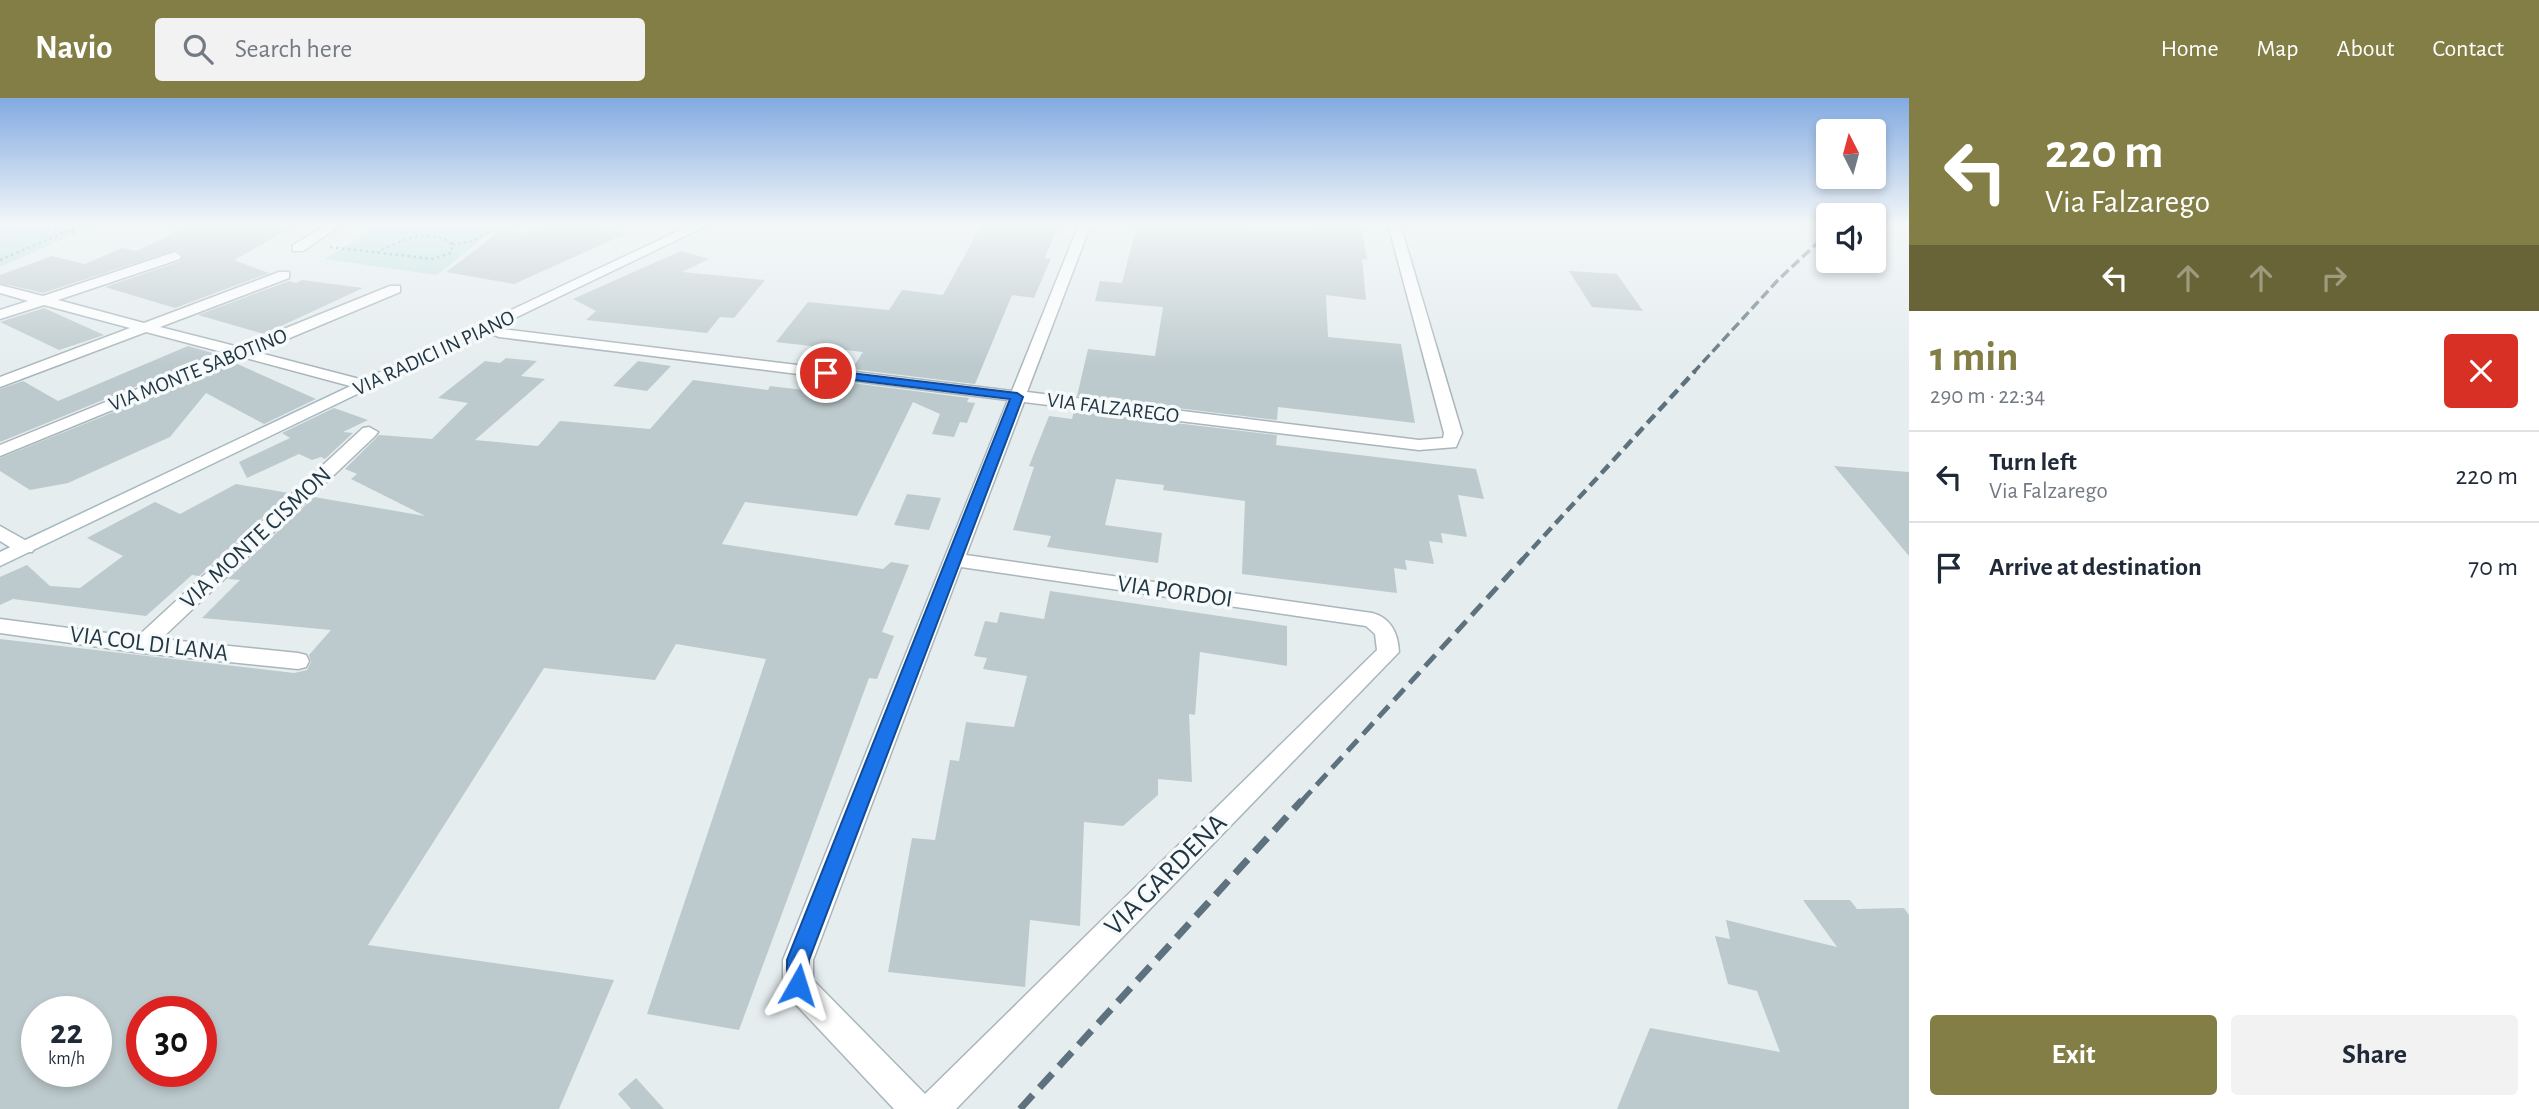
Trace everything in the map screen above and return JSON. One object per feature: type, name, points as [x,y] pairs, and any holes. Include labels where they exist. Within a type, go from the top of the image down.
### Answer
[{"type":"street","points":[[0,315],[129,271]]},
{"type":"street","name":"VIA RADICI IN PIANO","points":[[25,548],[605,271]]},
{"type":"street","points":[[916,1109],[798,985],[798,960],[1066,271]]},
{"type":"street","name":"VIA FALZAREGO","points":[[485,328],[499,333],[1419,445],[1450,443],[1453,433],[1407,271]]},
{"type":"street","points":[[0,382],[284,275]]},
{"type":"street","points":[[0,289],[365,385]]},
{"type":"street","name":"VIA MONTE SABOTINO","points":[[0,451],[395,289]]},
{"type":"street","name":"VIA MONTE CISMON","points":[[142,645],[369,432]]},
{"type":"street","points":[[0,531],[25,548]]},
{"type":"street","points":[[0,560],[25,548]]},
{"type":"street","name":"VIA PORDOI","points":[[954,560],[1372,620],[1383,627],[1388,638]]},
{"type":"street","name":"VIA COL DI LANA","points":[[0,626],[142,645],[298,660]]},
{"type":"street","name":"VIA GARDENA","points":[[933,1109],[1388,652],[1388,638]]},
{"type":"green space","points":[[410,271],[442,271],[437,275]]},
{"type":"building","points":[[10,271],[110,271],[43,293],[0,283],[0,275]]},
{"type":"building","points":[[151,271],[269,273],[175,308],[105,287]]},
{"type":"building","points":[[447,271],[542,271],[514,284]]},
{"type":"building","points":[[636,271],[684,271],[765,280],[734,318],[720,317],[707,333],[586,320],[596,311],[573,299]]},
{"type":"building","points":[[956,271],[1045,271],[1034,298],[1012,295],[975,384],[852,369],[863,352],[776,342],[808,302],[889,310],[902,290],[943,295]]},
{"type":"building","points":[[1125,271],[1363,271],[1366,300],[1326,295],[1328,337],[1401,344],[1415,423],[1278,407],[1277,420],[1077,396],[1088,349],[1155,356],[1163,307],[1095,301],[1100,281],[1122,283]]},
{"type":"building","points":[[1569,271],[1617,274],[1643,311],[1592,307]]},
{"type":"building","points":[[302,280],[363,288],[264,334],[198,315],[289,281],[296,283]]},
{"type":"building","points":[[44,308],[104,335],[59,350],[0,322]]},
{"type":"building","points":[[188,346],[216,354],[0,442],[0,389],[23,381],[58,401]]},
{"type":"building","points":[[506,358],[537,361],[521,376],[545,379],[475,440],[538,446],[560,421],[650,429],[693,380],[768,390],[770,386],[837,394],[844,382],[969,398],[967,402],[975,403],[967,423],[960,422],[954,437],[932,434],[940,414],[913,402],[857,516],[745,502],[722,544],[883,569],[891,562],[909,565],[882,632],[894,636],[877,679],[869,678],[739,1030],[647,1014],[766,659],[676,644],[655,680],[544,668],[368,945],[614,980],[559,1109],[0,1109],[0,639],[294,673],[307,670],[311,662],[309,655],[331,630],[202,618],[240,580],[228,579],[314,497],[425,516],[351,479],[357,474],[345,469],[379,435],[432,439],[468,403],[438,398],[485,361],[500,363]]},
{"type":"building","points":[[638,361],[671,366],[647,391],[613,386]]},
{"type":"building","points":[[235,363],[316,399],[264,424],[206,393],[170,437],[68,483],[30,490],[0,471],[0,458]]},
{"type":"building","points":[[334,408],[368,420],[343,432],[353,433],[325,459],[321,457],[312,460],[299,454],[247,478],[239,462],[290,438],[282,433]]},
{"type":"building","points":[[1074,411],[1277,435],[1276,445],[1476,469],[1484,499],[1458,495],[1467,537],[1441,533],[1443,543],[1429,541],[1434,564],[1405,560],[1407,570],[1394,568],[1397,593],[1242,574],[1245,501],[1163,490],[1164,485],[1116,479],[1105,525],[1162,533],[1158,563],[1047,547],[1051,536],[1013,530],[1034,467],[1029,466],[1049,416],[1072,419]]},
{"type":"building","points":[[1834,466],[1909,472],[1909,556]]},
{"type":"building","points":[[236,484],[289,493],[199,576],[192,575],[146,616],[13,599],[0,605],[0,577],[27,565],[50,586],[80,588],[123,556],[87,538],[155,502],[180,514]]},
{"type":"building","points":[[907,494],[941,498],[929,530],[894,525]]},
{"type":"building","points":[[1050,591],[1287,626],[1287,666],[1200,652],[1195,715],[1189,714],[1192,782],[1158,779],[1158,795],[1123,826],[1084,822],[1080,926],[1030,920],[1025,987],[888,972],[912,838],[935,840],[950,760],[959,761],[966,722],[1014,727],[1027,676],[983,669],[987,658],[974,656],[985,621],[997,623],[1000,612],[1044,619]]},
{"type":"building","points":[[1803,900],[1850,900],[1857,909],[1904,908],[1909,915],[1909,1109],[1617,1109],[1650,1028],[1780,1052],[1757,991],[1728,984],[1715,936],[1730,939],[1726,920],[1837,947]]},
{"type":"building","points":[[636,1078],[664,1109],[631,1109],[618,1094]]},
{"type":"railway","points":[[1693,373],[1787,271]]},
{"type":"railway","points":[[1521,561],[1695,371]]},
{"type":"railway","points":[[1301,802],[1523,559]]},
{"type":"railway","points":[[1020,1109],[1302,800]]},
{"type":"route","points":[[798,985],[798,960],[1017,397],[826,373]]}]
